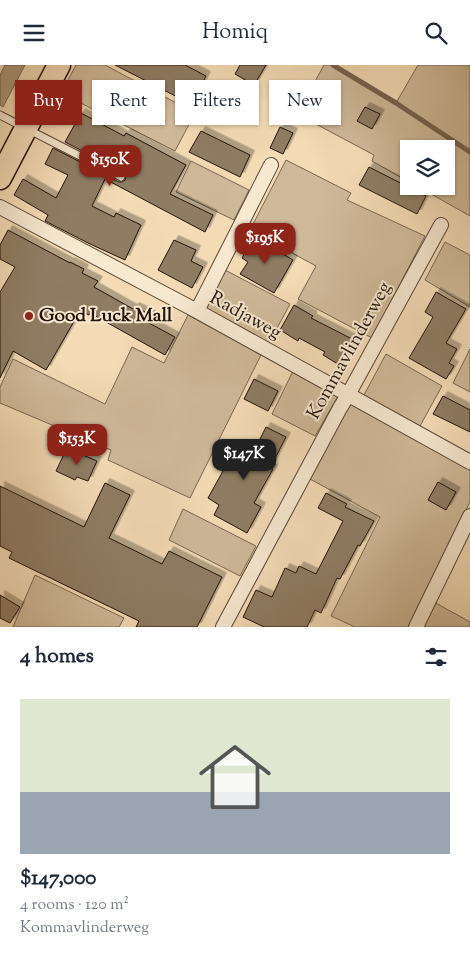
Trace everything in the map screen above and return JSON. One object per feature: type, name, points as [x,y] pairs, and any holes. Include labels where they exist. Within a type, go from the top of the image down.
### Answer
[{"type":"main road","points":[[0,178],[59,65]]},
{"type":"street","points":[[197,311],[271,165]]},
{"type":"street","name":"Radjaweg","points":[[0,207],[197,311],[470,462]]},
{"type":"street","name":"Kommavlinderweg","points":[[223,627],[340,407],[441,225]]},
{"type":"street","points":[[416,627],[470,516]]},
{"type":"lane","points":[[2,115],[121,177]]},
{"type":"shaded area","points":[[5,65],[25,65],[17,80],[15,80],[15,84],[3,107],[0,105],[0,75]]},
{"type":"shaded area","points":[[76,65],[105,65],[133,80],[92,80],[92,109],[82,104],[82,80],[68,80]]},
{"type":"shaded area","points":[[324,65],[333,65],[396,103],[418,65],[470,65],[470,216],[433,195],[455,195],[455,140],[400,140],[400,177],[372,161],[374,155],[318,125],[341,125],[341,80],[316,80]]},
{"type":"shaded area","points":[[165,97],[175,102],[175,125],[189,125],[175,151],[124,125],[165,125]]},
{"type":"shaded area","points":[[286,160],[351,193],[347,200],[425,236],[372,338],[298,299],[316,266],[250,230]]},
{"type":"shaded area","points":[[191,161],[249,190],[234,220],[176,192]]},
{"type":"shaded area","points":[[445,242],[470,255],[470,307],[425,280]]},
{"type":"shaded area","points":[[225,270],[290,304],[268,345],[204,309]]},
{"type":"shaded area","points":[[188,315],[261,355],[190,498],[108,460],[111,450],[0,403],[0,387],[13,359],[105,404],[132,347],[164,363]]},
{"type":"shaded area","points":[[470,349],[470,392],[453,383]]},
{"type":"shaded area","points":[[386,354],[442,386],[420,426],[364,395]]},
{"type":"shaded area","points":[[293,371],[338,396],[315,436],[272,414]]},
{"type":"shaded area","points":[[350,402],[470,469],[470,502],[408,627],[355,627],[331,616],[380,517],[310,479]]},
{"type":"shaded area","points":[[183,509],[256,546],[240,576],[169,540]]},
{"type":"shaded area","points":[[35,575],[124,618],[119,627],[13,627]]},
{"type":"shaded area","points":[[434,602],[470,622],[470,627],[422,627]]},
{"type":"building","points":[[115,65],[185,65],[206,76],[204,80],[175,80],[175,96],[165,91],[165,80],[144,80]]},
{"type":"building","points":[[240,65],[266,65],[257,80],[245,80],[235,74]]},
{"type":"building","points":[[365,107],[380,114],[372,129],[357,121]]},
{"type":"building","points":[[82,114],[92,119],[92,125],[103,125],[124,136],[126,133],[186,165],[170,194],[213,215],[205,232],[105,179],[92,206],[114,217],[116,213],[141,225],[125,260],[45,221],[48,215],[14,195],[23,179],[56,198],[68,175],[45,164],[53,148],[119,182],[125,180],[126,176],[123,172],[65,142],[74,125],[82,125]]},
{"type":"building","points":[[280,127],[293,133],[283,154],[270,148]]},
{"type":"building","points":[[201,131],[250,155],[240,177],[189,152]]},
{"type":"building","points":[[369,167],[400,183],[400,195],[426,196],[417,214],[359,185]]},
{"type":"building","points":[[8,230],[84,269],[82,273],[98,281],[94,287],[133,309],[135,307],[151,315],[147,322],[175,337],[165,355],[90,313],[89,315],[80,311],[46,370],[13,351],[0,378],[0,292],[15,267],[0,259],[0,245]]},
{"type":"building","points":[[254,237],[293,260],[274,293],[240,274],[248,262],[242,258]]},
{"type":"building","points":[[174,240],[196,250],[191,261],[203,267],[192,288],[158,270]]},
{"type":"building","points":[[436,292],[466,309],[446,343],[457,349],[449,363],[454,366],[446,379],[409,358],[433,317],[425,312]]},
{"type":"building","points":[[294,305],[313,316],[311,318],[356,341],[341,366],[323,355],[325,352],[299,338],[298,341],[280,330]]},
{"type":"building","points":[[254,379],[278,391],[268,411],[244,399]]},
{"type":"building","points":[[443,396],[470,410],[470,432],[433,414]]},
{"type":"building","points":[[266,427],[286,437],[270,468],[273,469],[254,503],[261,507],[247,533],[214,515],[219,505],[208,498],[223,471],[214,466],[224,449],[232,454],[235,448],[251,457]]},
{"type":"building","points":[[71,450],[97,461],[88,481],[77,477],[75,480],[56,471],[64,454],[68,456]]},
{"type":"building","points":[[438,482],[456,492],[446,510],[428,500]]},
{"type":"building","points":[[105,483],[130,495],[109,538],[162,564],[169,551],[222,577],[197,627],[136,627],[139,621],[9,558],[12,552],[0,546],[0,486],[84,527]]},
{"type":"building","points":[[326,493],[347,504],[345,507],[374,521],[360,546],[358,545],[340,579],[337,578],[321,613],[315,610],[307,627],[264,627],[243,617],[256,590],[272,597],[285,568],[296,573],[299,566],[316,574],[343,521],[318,508]]},
{"type":"building","points":[[0,595],[20,607],[10,623],[0,618]]},
{"type":"waterway","points":[[333,65],[396,103],[470,152]]},
{"type":"place","name":"Good Luck Mall","points":[[29,316]]}]
